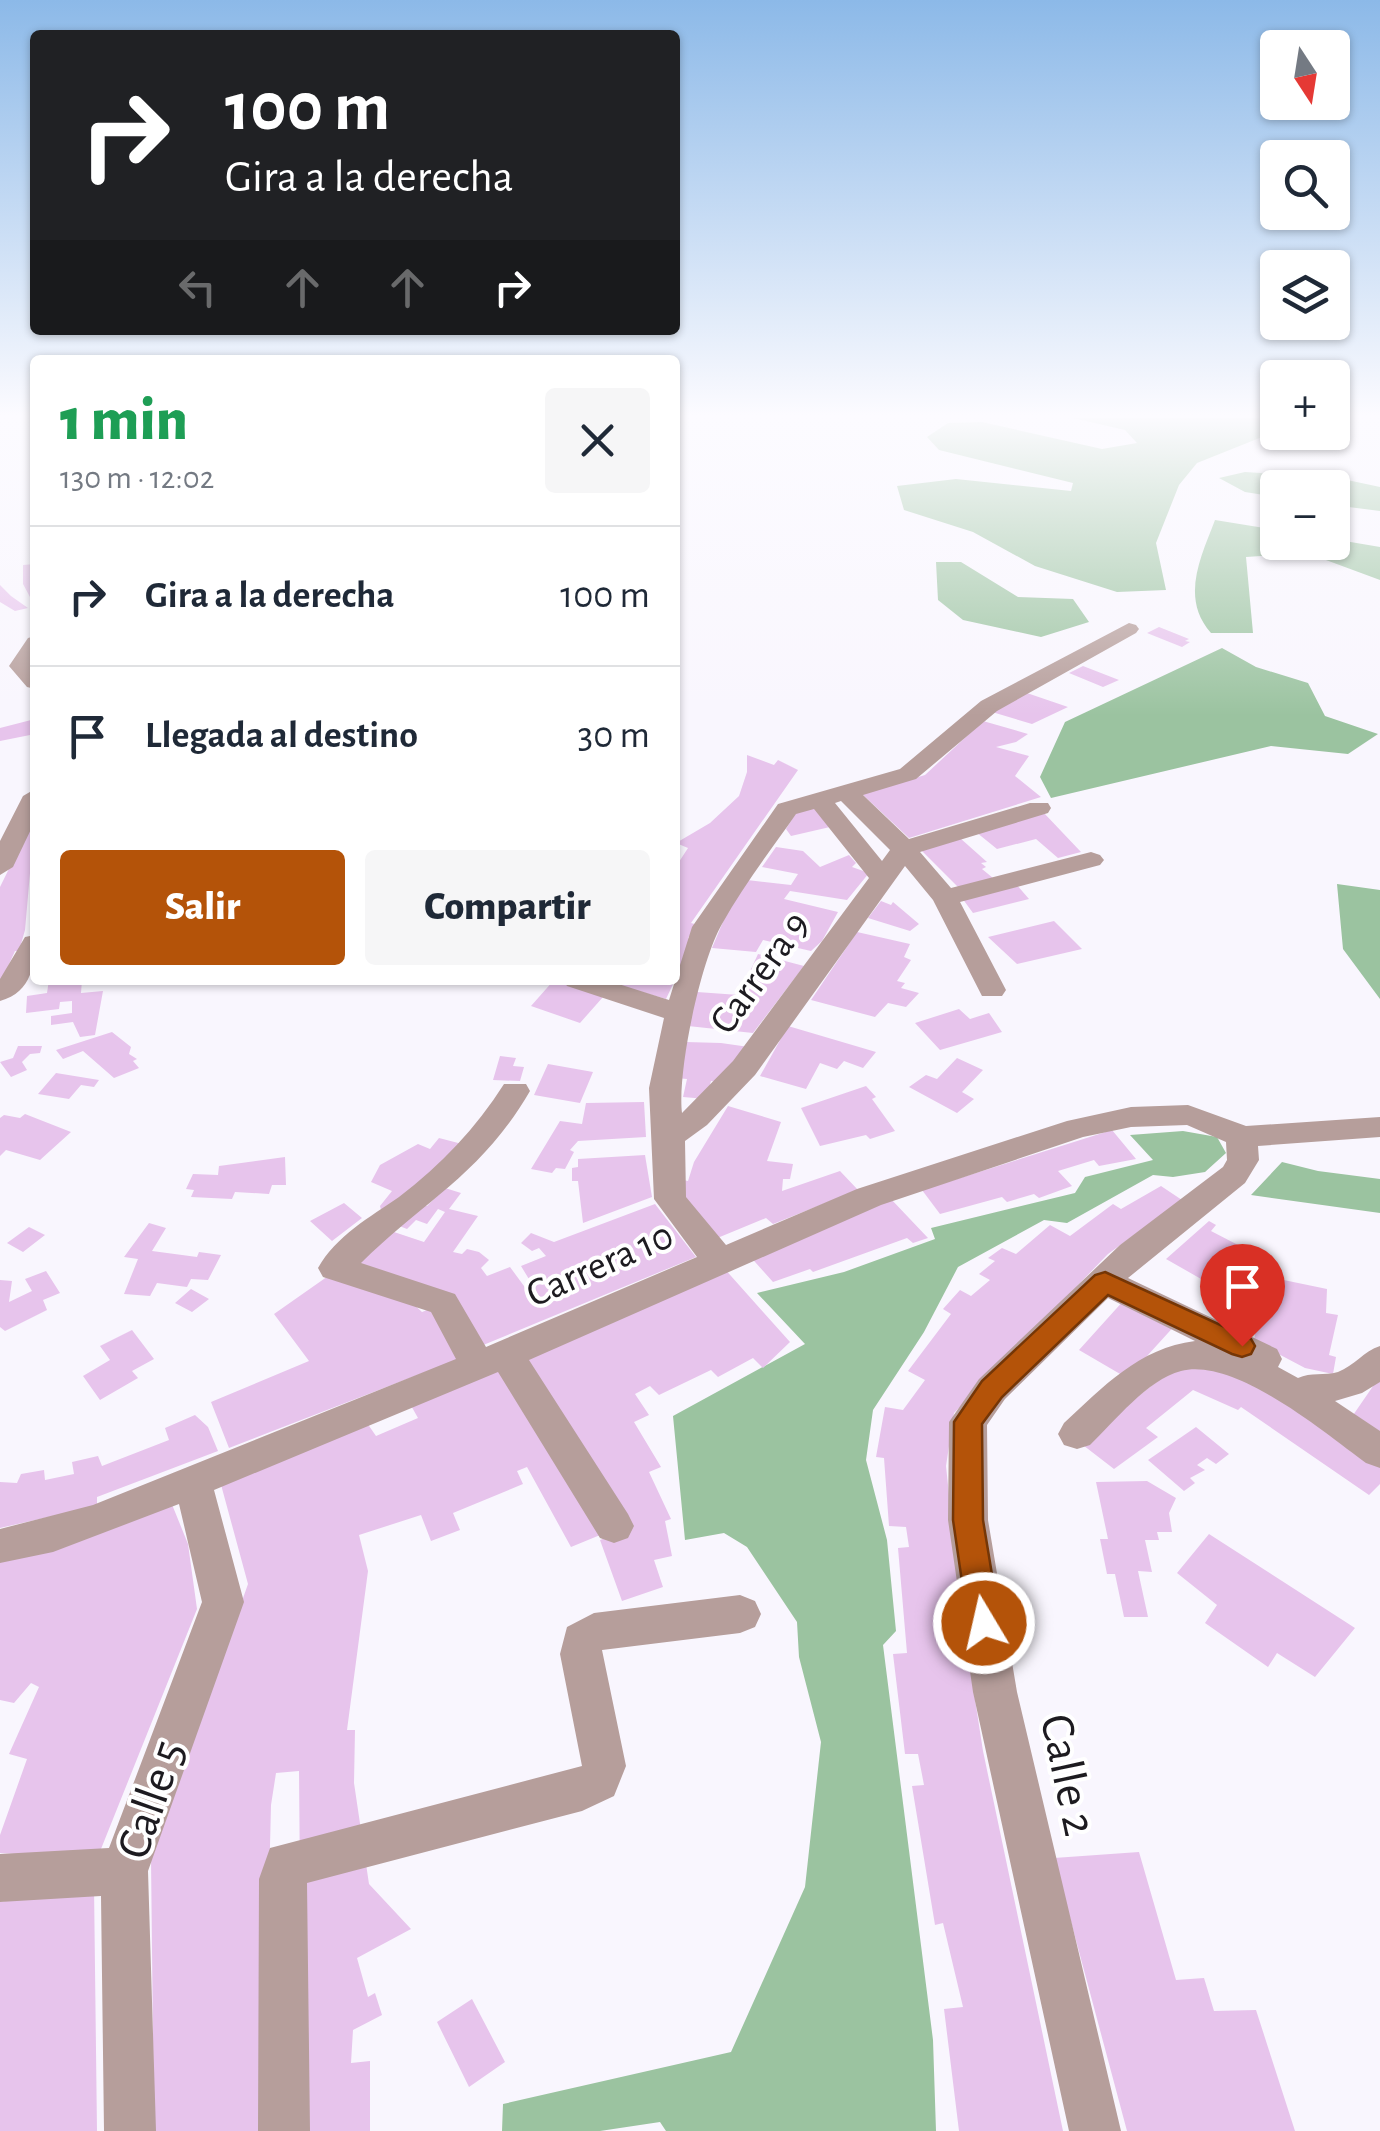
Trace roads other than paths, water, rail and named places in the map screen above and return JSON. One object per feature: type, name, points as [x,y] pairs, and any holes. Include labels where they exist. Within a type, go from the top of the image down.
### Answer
[{"type":"street","points":[[718,1259],[670,1200],[664,1088],[679,1013],[706,928],[746,865],[787,809],[908,774],[989,706],[1129,629]]},
{"type":"street","points":[[30,650],[20,666],[30,677]]},
{"type":"street","points":[[834,797],[904,849],[945,898],[992,990]]},
{"type":"street","points":[[834,797],[882,876]]},
{"type":"street","points":[[0,867],[30,806]]},
{"type":"street","points":[[904,849],[1039,808]]},
{"type":"street","name":"Carrera 9","points":[[669,1137],[696,1118],[744,1068],[904,849]]},
{"type":"street","points":[[945,898],[1091,860]]},
{"type":"street","points":[[0,992],[11,984],[30,952]]},
{"type":"street","points":[[592,985],[679,1013]]},
{"type":"street","points":[[515,1091],[476,1146],[410,1205],[381,1223],[335,1268],[444,1303],[492,1359],[614,1526]]},
{"type":"street","name":"Carrera 10","points":[[0,1546],[53,1535],[103,1518],[492,1359],[869,1197],[1078,1128],[1131,1117],[1188,1115],[1215,1123],[1242,1138]]},
{"type":"street","points":[[1242,1138],[1380,1127]]},
{"type":"street","points":[[1346,1132],[1380,1139]]},
{"type":"street","name":"Calle 2","points":[[1095,2131],[995,1692],[968,1520],[968,1422],[992,1389],[1132,1254],[1234,1175],[1243,1160],[1242,1138]]},
{"type":"street","points":[[1105,1282],[1242,1346],[1310,1387],[1332,1418]]},
{"type":"street","points":[[1077,1434],[1110,1402],[1171,1358],[1190,1354],[1240,1366],[1332,1418],[1380,1452]]},
{"type":"street","points":[[1310,1387],[1336,1389],[1352,1384],[1380,1360]]},
{"type":"street","name":"Calle 5","points":[[130,2131],[124,1871],[223,1602],[192,1480]]},
{"type":"street","points":[[284,2131],[283,1879],[287,1865],[582,1790],[598,1781],[604,1766],[581,1654],[582,1640],[594,1632],[740,1614]]},
{"type":"street","points":[[0,1878],[124,1871]]}]
